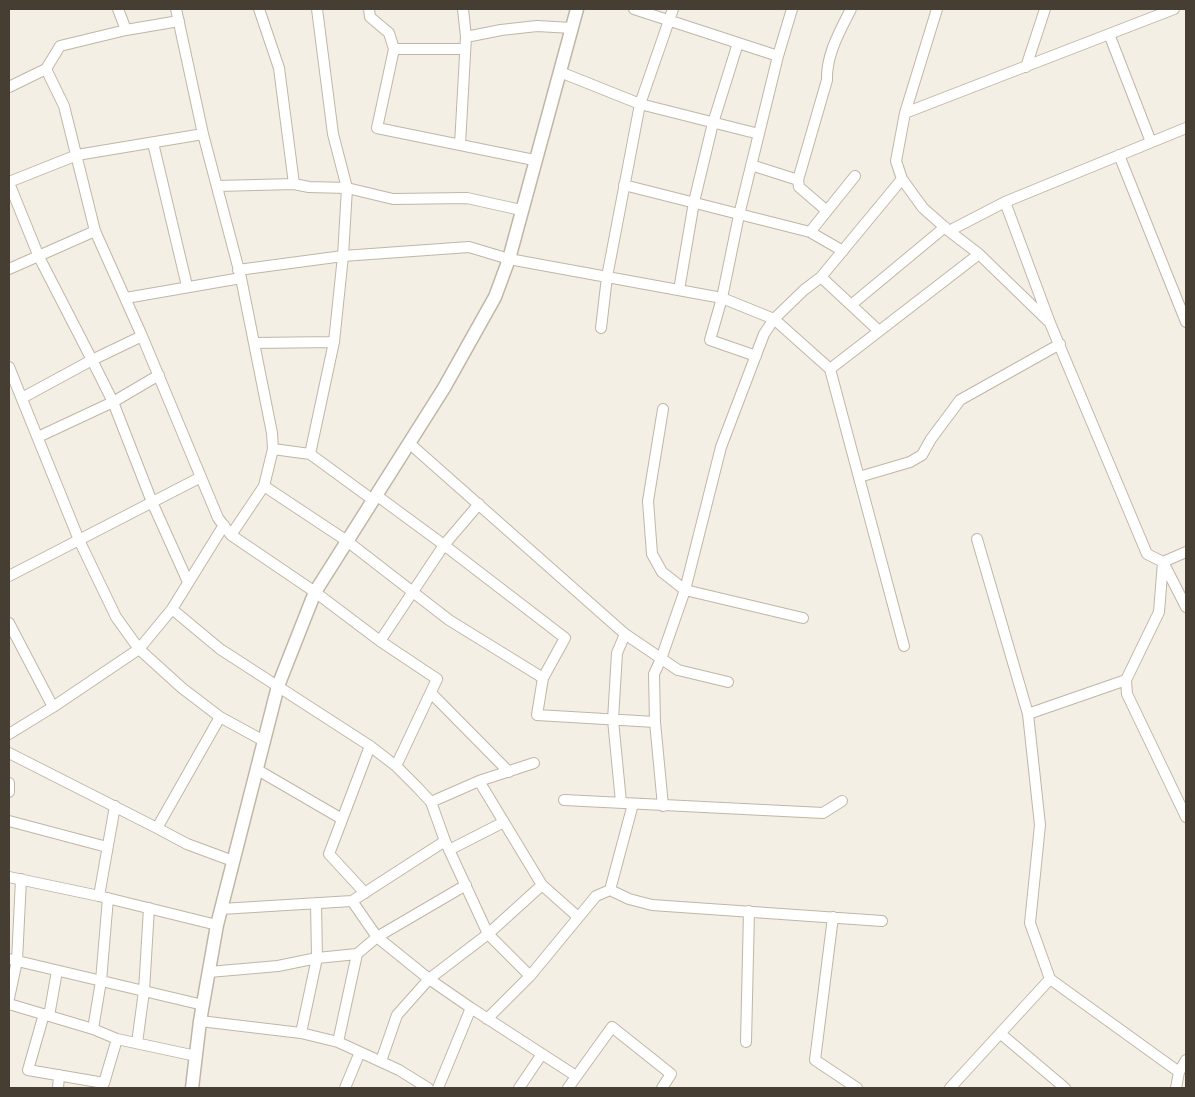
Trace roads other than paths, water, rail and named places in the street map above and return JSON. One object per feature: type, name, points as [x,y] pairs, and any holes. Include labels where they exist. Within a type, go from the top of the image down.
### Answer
[{"type":"street","points":[[118,9],[126,30]]},
{"type":"street","points":[[176,9],[203,134],[240,274],[272,433],[273,449],[264,486],[231,535]]},
{"type":"street","points":[[259,9],[279,68],[294,184]]},
{"type":"street","points":[[310,454],[334,342],[343,256],[347,188],[333,134],[317,9]]},
{"type":"street","points":[[369,9],[370,17],[388,33],[394,49],[377,128],[534,160]]},
{"type":"street","points":[[460,145],[466,37],[463,9]]},
{"type":"street","points":[[192,1088],[200,1021],[216,925],[278,686],[314,592],[444,388],[496,296],[509,259],[534,160],[577,9]]},
{"type":"street","points":[[634,9],[778,56]]},
{"type":"street","points":[[601,328],[607,277],[640,104],[673,9]]},
{"type":"street","points":[[756,356],[710,340],[722,298],[739,214],[778,56],[792,9]]},
{"type":"street","points":[[827,211],[799,187],[798,180],[828,80],[827,66],[835,42],[851,9]]},
{"type":"street","points":[[935,9],[904,113],[896,160],[902,179],[923,208],[979,254],[1050,323]]},
{"type":"street","points":[[1026,67],[1044,9]]},
{"type":"street","points":[[904,113],[1174,9]]},
{"type":"street","points":[[9,87],[46,69],[60,46],[126,30],[179,21]]},
{"type":"street","points":[[466,37],[500,30],[538,26],[572,28]]},
{"type":"street","points":[[1108,34],[1151,142]]},
{"type":"street","points":[[679,290],[694,202],[713,124],[738,43]]},
{"type":"street","points":[[394,49],[465,49]]},
{"type":"street","points":[[46,69],[64,106],[96,231],[159,375],[218,518],[231,535],[314,592],[380,641],[437,679],[396,766]]},
{"type":"street","points":[[560,72],[640,104],[713,124],[759,134]]},
{"type":"street","points":[[851,305],[947,229],[1005,202],[1186,128]]},
{"type":"street","points":[[188,582],[152,502],[113,402],[39,257],[9,182],[77,155],[203,134]]},
{"type":"street","points":[[153,142],[187,286]]},
{"type":"street","points":[[1120,154],[1186,322]]},
{"type":"street","points":[[751,165],[798,180]]},
{"type":"street","points":[[810,232],[855,176]]},
{"type":"street","points":[[663,806],[655,722],[654,674],[686,590],[721,447],[764,334],[774,319],[804,290],[821,278],[902,179]]},
{"type":"street","points":[[217,186],[294,184],[309,187],[347,188],[393,199],[467,198],[522,210]]},
{"type":"street","points":[[624,185],[810,232],[843,251]]},
{"type":"street","points":[[1005,202],[1050,323],[1147,554],[1164,562],[1186,607]]},
{"type":"street","points":[[9,269],[96,231]]},
{"type":"street","points":[[126,298],[240,274],[343,256],[469,248],[509,259],[722,298],[774,319],[830,369],[904,646]]},
{"type":"street","points":[[830,369],[979,254]]},
{"type":"street","points":[[821,278],[879,331]]},
{"type":"street","points":[[22,398],[92,360],[142,336]]},
{"type":"street","points":[[254,343],[334,342]]},
{"type":"street","points":[[859,478],[910,462],[922,455],[931,439],[960,400],[1060,344]]},
{"type":"street","points":[[9,369],[79,540],[116,617],[139,649],[182,688],[220,717],[264,741]]},
{"type":"street","points":[[38,437],[113,402],[159,375]]},
{"type":"street","points":[[663,409],[648,501],[652,554],[662,572],[686,590],[803,618]]},
{"type":"street","points":[[409,443],[625,634],[678,670],[728,682]]},
{"type":"street","points":[[273,449],[310,454],[444,545],[565,638],[543,678],[537,715],[655,722]]},
{"type":"street","points":[[9,576],[201,477]]},
{"type":"street","points":[[264,486],[346,542],[449,620],[543,678]]},
{"type":"street","points":[[380,641],[444,545],[479,504]]},
{"type":"street","points":[[9,734],[139,649],[172,609],[224,525]]},
{"type":"street","points":[[977,539],[1028,714],[1040,825],[1030,923],[1050,979],[1180,1082],[1186,1060]]},
{"type":"street","points":[[1164,562],[1186,552]]},
{"type":"street","points":[[1164,562],[1159,612],[1126,680],[1127,694],[1186,817]]},
{"type":"street","points":[[172,609],[220,649],[370,746],[396,766],[431,802],[447,846],[488,934],[530,976]]},
{"type":"street","points":[[9,623],[53,707]]},
{"type":"street","points":[[621,802],[613,720],[617,653],[625,634]]},
{"type":"street","points":[[1028,714],[1126,680]]},
{"type":"street","points":[[431,693],[508,772]]},
{"type":"street","points":[[158,828],[220,717]]},
{"type":"street","points":[[365,893],[329,854],[370,746]]},
{"type":"street","points":[[9,754],[187,844],[233,861]]},
{"type":"street","points":[[431,802],[479,781],[534,763]]},
{"type":"street","points":[[256,768],[342,819]]},
{"type":"street","points":[[479,781],[542,886],[578,917]]},
{"type":"street","points":[[9,783],[9,792]]},
{"type":"street","points":[[564,800],[823,813],[842,800]]},
{"type":"street","points":[[610,890],[633,804]]},
{"type":"street","points":[[93,1029],[101,981],[103,897],[107,847],[114,806]]},
{"type":"street","points":[[9,821],[107,847]]},
{"type":"street","points":[[220,909],[352,901],[447,846],[504,822]]},
{"type":"street","points":[[9,876],[216,925]]},
{"type":"street","points":[[9,998],[21,879]]},
{"type":"street","points":[[209,972],[278,966],[317,958],[357,954],[377,937],[466,885]]},
{"type":"street","points":[[380,1061],[397,1016],[429,979],[488,934],[542,886]]},
{"type":"street","points":[[487,1019],[530,976],[596,896],[610,890],[629,899],[652,904],[882,920]]},
{"type":"street","points":[[352,901],[377,937],[429,979],[576,1076]]},
{"type":"street","points":[[301,1033],[317,958],[316,904]]},
{"type":"street","points":[[137,1043],[144,991],[149,908]]},
{"type":"street","points":[[746,1042],[749,911]]},
{"type":"street","points":[[833,917],[815,1060],[857,1088]]},
{"type":"street","points":[[338,1042],[357,954]]},
{"type":"street","points":[[13,960],[203,1005]]},
{"type":"street","points":[[57,971],[46,1015],[28,1070],[104,1083],[117,1039]]},
{"type":"street","points":[[950,1088],[1050,979]]},
{"type":"street","points":[[9,1004],[93,1029],[117,1039],[196,1056]]},
{"type":"street","points":[[438,1088],[471,1008]]},
{"type":"street","points":[[200,1021],[301,1033],[338,1042],[399,1070],[428,1088]]},
{"type":"street","points":[[570,1088],[576,1076],[612,1027],[670,1074],[662,1088]]},
{"type":"street","points":[[1001,1034],[1063,1087]]},
{"type":"street","points":[[345,1088],[360,1052]]},
{"type":"street","points":[[519,1088],[542,1054]]},
{"type":"street","points":[[58,1088],[59,1075]]}]
